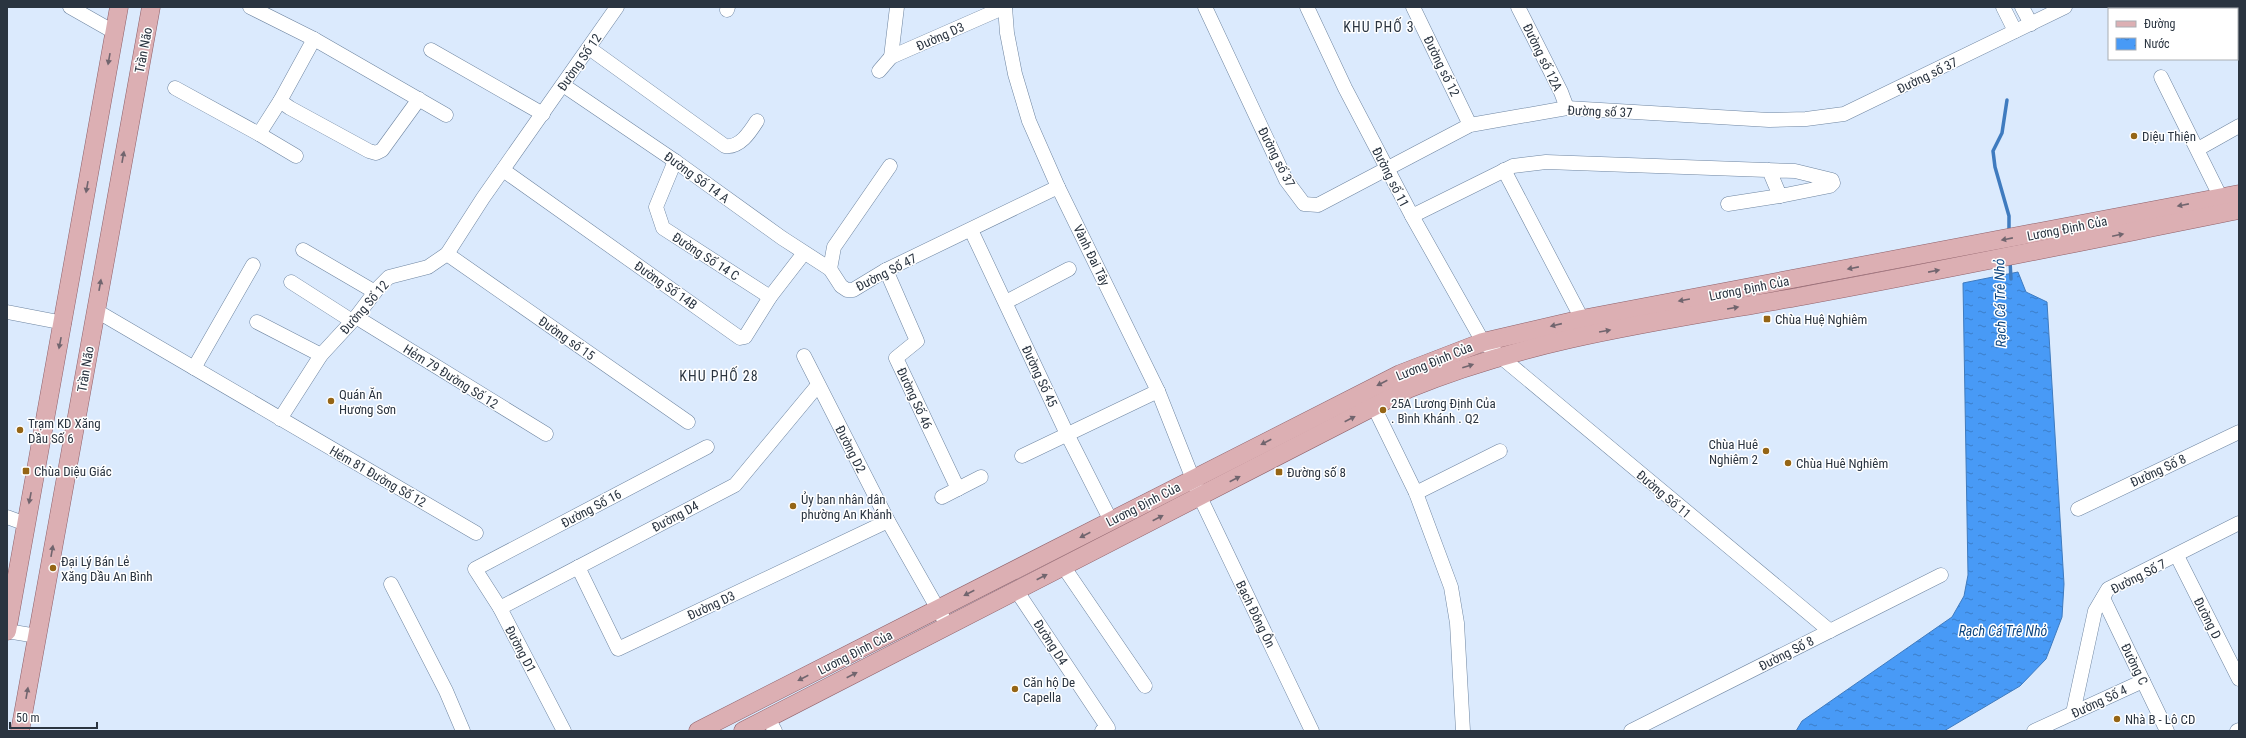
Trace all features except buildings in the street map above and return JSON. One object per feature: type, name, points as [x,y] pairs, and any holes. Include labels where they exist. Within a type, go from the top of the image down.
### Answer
[{"type":"main road","points":[[7,631],[64,323],[119,7]]},
{"type":"main road","name":"Trần Não","points":[[20,731],[105,254],[151,7]]},
{"type":"main road","name":"Lương Định Của","points":[[744,731],[771,725],[947,625],[1200,497],[1408,389],[1454,370],[1499,356],[1588,334],[1896,278],[2077,235],[2239,194]]},
{"type":"main road","name":"Lương Định Của","points":[[698,731],[1400,374],[1483,342],[1582,318],[1891,260],[2077,235],[2239,210]]},
{"type":"main road","points":[[76,249],[105,254]]},
{"type":"street","points":[[70,7],[114,32]]},
{"type":"street","points":[[250,7],[314,39],[446,115]]},
{"type":"street","name":"Đường Số 12","points":[[280,419],[321,356],[354,319],[375,292],[390,277],[428,267],[447,254],[503,170],[617,7]]},
{"type":"street","points":[[891,57],[897,7]]},
{"type":"street","name":"Đường D3","points":[[879,71],[891,57],[1005,7]]},
{"type":"street","name":"Vành Đai Tây","points":[[1005,7],[1008,39],[1021,98],[1058,187],[1158,390],[1194,478],[1200,497]]},
{"type":"street","name":"Đường số 37","points":[[1205,7],[1286,180],[1304,204],[1318,205],[1470,125],[1567,108],[1769,120],[1806,119],[1844,114],[2065,7]]},
{"type":"street","name":"Đường số 11","points":[[1307,7],[1346,88],[1412,216],[1483,342],[1499,356]]},
{"type":"street","name":"Đường số 12","points":[[1413,7],[1470,125]]},
{"type":"street","name":"Đường số 12A","points":[[1518,7],[1567,108]]},
{"type":"street","points":[[2003,7],[2015,31]]},
{"type":"street","points":[[2022,7],[2030,24]]},
{"type":"street","points":[[259,134],[280,101],[314,39]]},
{"type":"street","points":[[589,48],[725,146],[731,147],[742,140],[757,121]]},
{"type":"street","points":[[431,50],[543,114]]},
{"type":"street","points":[[2161,77],[2198,148],[2221,198]]},
{"type":"street","name":"Đường Số 14 A","points":[[563,86],[675,161],[830,269]]},
{"type":"street","points":[[175,88],[296,156]]},
{"type":"street","points":[[280,101],[369,151],[376,153],[382,150],[419,99]]},
{"type":"street","points":[[2198,148],[2239,126]]},
{"type":"street","name":"Đường Số 14 C","points":[[675,161],[656,207],[663,228],[770,297]]},
{"type":"street","points":[[1412,216],[1513,166],[1546,162],[1794,171],[1833,181],[1830,186],[1728,204]]},
{"type":"street","points":[[830,269],[834,246],[890,166]]},
{"type":"street","name":"Đường Số 14B","points":[[503,170],[740,338],[744,337],[770,297],[804,252]]},
{"type":"street","points":[[1504,170],[1582,318]]},
{"type":"street","points":[[1769,170],[1780,196]]},
{"type":"street","name":"Đường Số 47","points":[[830,269],[841,286],[847,290],[853,290],[886,270],[1058,187]]},
{"type":"street","name":"Đường Số 45","points":[[971,230],[1067,434],[1111,521]]},
{"type":"street","points":[[303,250],[375,292]]},
{"type":"street","name":"Đường số 15","points":[[447,254],[688,422]]},
{"type":"street","points":[[194,368],[253,265]]},
{"type":"street","points":[[1006,302],[1069,269]]},
{"type":"street","name":"Đường Số 46","points":[[886,270],[917,341],[896,358],[958,489]]},
{"type":"street","name":"Hẻm 79 Đường Số 12","points":[[291,282],[546,434]]},
{"type":"street","points":[[95,310],[280,419]]},
{"type":"street","points":[[7,312],[64,323]]},
{"type":"street","points":[[257,322],[321,356]]},
{"type":"street","name":"Đường D2","points":[[804,356],[888,521],[947,625]]},
{"type":"street","name":"Đường Số 11","points":[[1499,356],[1830,631]]},
{"type":"street","name":"Đường D4","points":[[500,608],[735,484],[818,385]]},
{"type":"street","points":[[1022,456],[1158,390]]},
{"type":"street","points":[[1374,407],[1416,493],[1451,587],[1457,623],[1463,731]]},
{"type":"street","name":"Hẻm 81 Đường Số 12","points":[[280,419],[476,533]]},
{"type":"street","name":"Đường Số 8","points":[[2078,508],[2239,432]]},
{"type":"street","name":"Đường Số 16","points":[[476,569],[707,447]]},
{"type":"street","points":[[1416,493],[1500,451]]},
{"type":"street","points":[[942,497],[981,478]]},
{"type":"street","name":"Bạch Đông Ôn","points":[[1200,497],[1312,731]]},
{"type":"street","points":[[7,518],[26,524]]},
{"type":"street","name":"Đường D3","points":[[578,567],[618,649],[888,521]]},
{"type":"street","name":"Đường Số 7","points":[[2073,713],[2095,611],[2108,589],[2177,556],[2239,523]]},
{"type":"street","name":"Đường D","points":[[2177,556],[2239,679]]},
{"type":"street","points":[[1063,566],[1146,686]]},
{"type":"street","name":"Đường D1","points":[[476,569],[500,608],[564,731]]},
{"type":"street","name":"Đường Số 8","points":[[1632,731],[1652,726],[1830,631],[1941,575]]},
{"type":"street","points":[[391,584],[446,691],[463,731]]},
{"type":"street","name":"Đường D4","points":[[1016,590],[1108,728],[1102,731]]},
{"type":"street","name":"Đường C","points":[[2103,598],[2167,731]]},
{"type":"street","points":[[7,631],[37,636]]},
{"type":"street","name":"Đường Số 4","points":[[2034,731],[2142,681]]},
{"type":"water","name":"Rạch Cá Trê Nhỏ","points":[[2018,272],[2026,292],[2047,302],[2064,584],[2062,617],[2046,659],[2020,686],[1944,731],[1796,731],[1802,721],[1952,617],[1964,596],[1968,575],[1963,283]]},
{"type":"waterway","name":"Rạch Cá Trê Nhỏ","points":[[2007,100],[2002,133],[1993,151],[1995,167],[2009,216],[2009,233]]},
{"type":"waterway","name":"Rạch Cá Trê Nhỏ","points":[[2010,261],[2011,279]]},
{"type":"place","name":"Diệu Thiện","points":[[2134,136]]},
{"type":"place","name":"Chùa Huệ Nghiêm","points":[[1767,319]]},
{"type":"place","name":"Quán Ăn Hương Sơn","points":[[331,401]]},
{"type":"place","name":"25A Lương Định Của . Bình Khánh . Q2","points":[[1383,410]]},
{"type":"place","name":"Trạm KD Xăng Dầu Số 6","points":[[20,430]]},
{"type":"place","name":"Chùa Huê Nghiêm 2","points":[[1766,451]]},
{"type":"place","name":"Chùa Huê Nghiêm","points":[[1788,463]]},
{"type":"place","name":"Chùa Diệu Giác","points":[[26,471]]},
{"type":"place","name":"Đường số 8","points":[[1279,472]]},
{"type":"place","name":"Ủy ban nhân dân phường An Khánh","points":[[793,506]]},
{"type":"place","name":"Đại Lý Bán Lẻ Xăng Dầu An Bình","points":[[53,568]]},
{"type":"place","name":"Căn hộ De Capella","points":[[1015,689]]},
{"type":"place","name":"Nhà B - Lô CD","points":[[2117,719]]},
{"type":"district","name":"KHU PHỐ 3","points":[[1379,27]]},
{"type":"district","name":"KHU PHỐ 28","points":[[719,376]]}]
